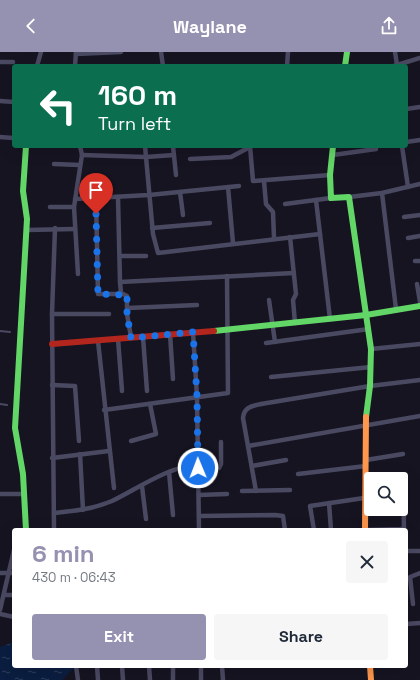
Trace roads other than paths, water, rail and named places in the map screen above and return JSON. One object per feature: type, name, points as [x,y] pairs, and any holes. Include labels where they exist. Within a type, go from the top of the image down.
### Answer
[{"type":"street","points":[[38,64],[41,52]]},
{"type":"street","points":[[75,64],[76,53],[121,52]]},
{"type":"street","points":[[161,52],[163,64]]},
{"type":"street","points":[[287,64],[288,52]]},
{"type":"street","points":[[345,64],[347,52]]},
{"type":"street","points":[[395,52],[395,64]]},
{"type":"street","points":[[401,64],[420,58]]},
{"type":"street","points":[[0,62],[13,62]]},
{"type":"street","points":[[0,101],[12,102]]},
{"type":"street","points":[[408,109],[420,107]]},
{"type":"street","points":[[0,137],[12,138]]},
{"type":"street","points":[[408,142],[420,140]]},
{"type":"street","points":[[26,148],[23,191],[27,210],[15,428],[23,474],[26,528]]},
{"type":"street","points":[[78,274],[74,206],[82,155],[80,148]]},
{"type":"street","points":[[145,148],[152,228],[156,250],[160,253],[290,236],[320,234]]},
{"type":"street","points":[[173,148],[176,175]]},
{"type":"street","points":[[190,159],[231,157],[247,148]]},
{"type":"street","points":[[250,148],[253,181],[330,175]]},
{"type":"street","points":[[331,198],[330,175],[333,148]]},
{"type":"street","points":[[402,148],[408,187]]},
{"type":"street","points":[[332,155],[376,149]]},
{"type":"street","points":[[82,155],[146,157],[174,155]]},
{"type":"street","points":[[54,164],[80,165]]},
{"type":"street","points":[[264,181],[266,204],[273,212],[274,238]]},
{"type":"street","points":[[285,204],[382,193],[420,184]]},
{"type":"street","points":[[75,199],[149,195],[239,186]]},
{"type":"street","points":[[228,187],[233,243]]},
{"type":"street","points":[[180,192],[183,215]]},
{"type":"street","points":[[382,193],[396,309]]},
{"type":"street","points":[[118,197],[120,282],[122,294]]},
{"type":"street","points":[[349,197],[369,329],[371,367],[365,426],[365,472]]},
{"type":"street","points":[[96,198],[98,294],[127,295],[131,338]]},
{"type":"street","points":[[316,200],[330,319]]},
{"type":"street","points":[[50,207],[74,206]]},
{"type":"street","points":[[404,217],[420,215]]},
{"type":"street","points":[[152,228],[210,223]]},
{"type":"street","points":[[26,230],[55,228],[75,229]]},
{"type":"street","points":[[54,528],[52,458],[52,314],[55,228]]},
{"type":"street","points":[[290,236],[296,294],[293,300],[295,323]]},
{"type":"street","points":[[408,238],[420,236]]},
{"type":"street","points":[[120,256],[146,256]]},
{"type":"street","points":[[120,282],[294,273]]},
{"type":"street","points":[[104,410],[197,396],[228,393],[227,276]]},
{"type":"street","points":[[52,344],[193,332],[228,331],[366,314],[420,304],[417,284]]},
{"type":"street","points":[[269,300],[275,342]]},
{"type":"street","points":[[128,308],[197,305]]},
{"type":"street","points":[[52,314],[109,314]]},
{"type":"street","points":[[266,344],[369,329]]},
{"type":"street","points":[[193,332],[197,396],[199,528]]},
{"type":"street","points":[[170,334],[173,378]]},
{"type":"street","points":[[143,337],[147,391]]},
{"type":"street","points":[[118,339],[122,391]]},
{"type":"street","points":[[98,341],[104,410],[114,488]]},
{"type":"street","points":[[370,349],[420,344]]},
{"type":"street","points":[[271,377],[371,367]]},
{"type":"street","points":[[256,491],[243,415],[249,408],[261,404],[370,386],[420,380]]},
{"type":"street","points":[[52,385],[75,386],[79,441]]},
{"type":"street","points":[[131,441],[156,434],[150,404]]},
{"type":"street","points":[[248,446],[420,416]]},
{"type":"street","points":[[54,513],[83,510],[110,501],[184,466],[219,468],[221,464],[221,442]]},
{"type":"street","points":[[52,458],[109,451]]},
{"type":"street","points":[[80,454],[83,510]]},
{"type":"street","points":[[298,474],[366,463],[403,454]]},
{"type":"street","points":[[252,466],[286,460]]},
{"type":"street","points":[[170,472],[173,515]]},
{"type":"street","points":[[142,486],[146,519]]},
{"type":"street","points":[[242,492],[290,490]]},
{"type":"street","points":[[0,494],[23,494]]},
{"type":"street","points":[[199,495],[227,494]]},
{"type":"street","points":[[314,528],[310,506],[364,498]]},
{"type":"street","points":[[329,503],[331,528]]},
{"type":"street","points":[[199,516],[283,516],[285,528]]},
{"type":"street","points":[[365,516],[365,528]]},
{"type":"street","points":[[404,516],[404,528]]},
{"type":"street","points":[[408,551],[420,550]]},
{"type":"street","points":[[0,573],[12,573],[0,610]]},
{"type":"street","points":[[413,604],[410,577],[420,573]]},
{"type":"street","points":[[4,595],[12,595]]},
{"type":"street","points":[[0,614],[12,617]]},
{"type":"street","points":[[408,624],[420,623]]},
{"type":"street","points":[[76,668],[78,680]]},
{"type":"street","points":[[97,668],[98,680]]},
{"type":"street","points":[[122,668],[123,680]]},
{"type":"street","points":[[149,668],[150,680]]},
{"type":"street","points":[[172,668],[173,680]]},
{"type":"street","points":[[201,668],[202,680]]},
{"type":"street","points":[[222,668],[223,680]]},
{"type":"street","points":[[370,668],[371,680]]},
{"type":"lane","points":[[0,331],[10,332]]},
{"type":"lane","points":[[0,404],[7,405]]},
{"type":"water","points":[[12,643],[12,668],[74,668],[62,680],[0,680],[0,647]]}]
